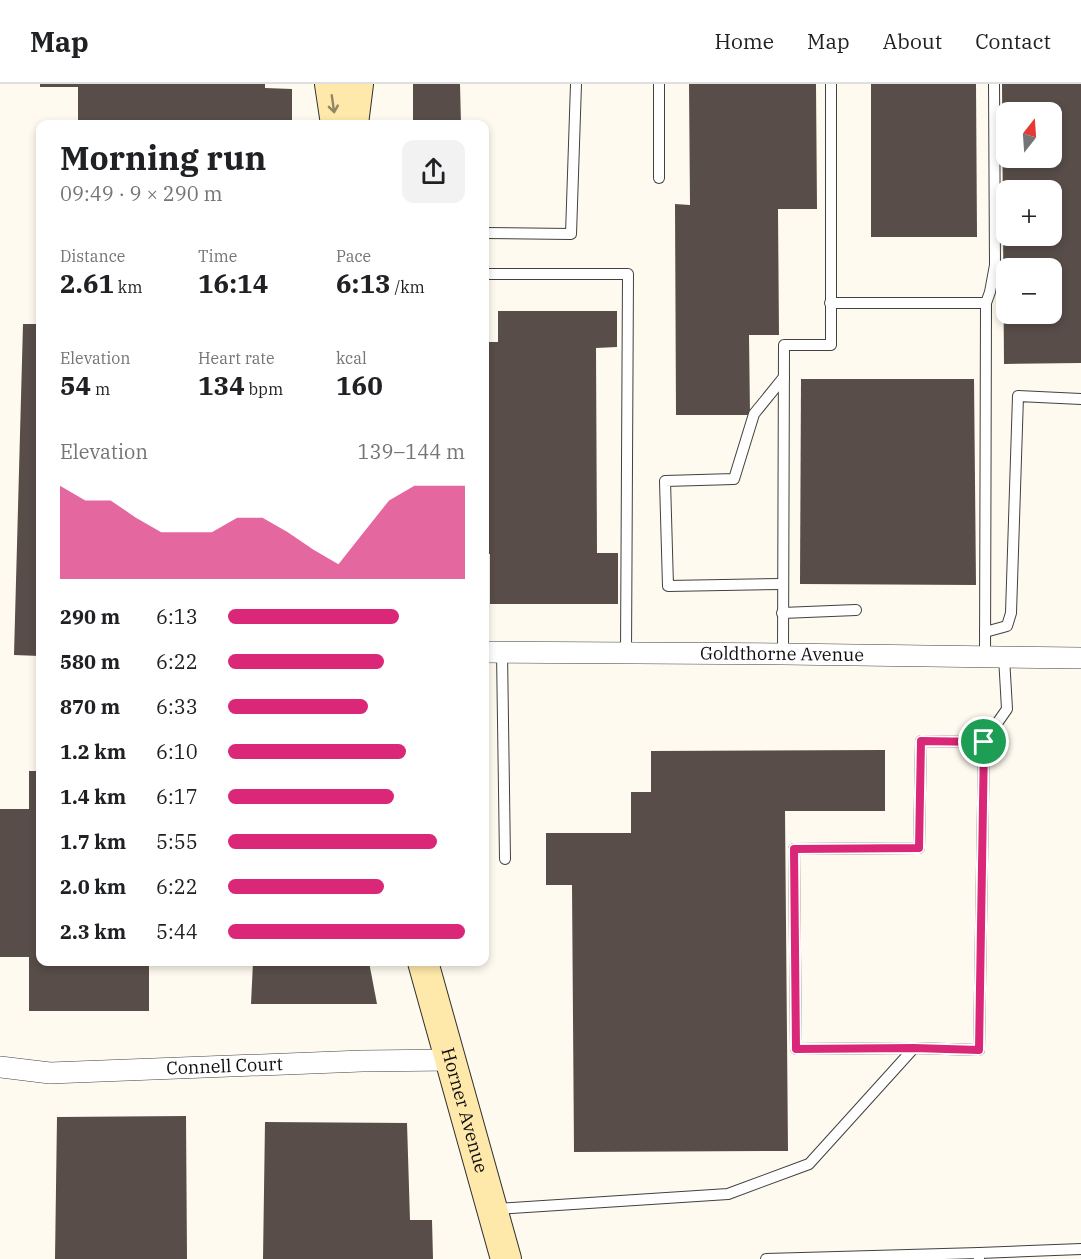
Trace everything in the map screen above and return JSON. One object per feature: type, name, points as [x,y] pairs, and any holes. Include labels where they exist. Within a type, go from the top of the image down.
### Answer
[{"type":"main road","points":[[330,84],[335,120]]},
{"type":"main road","points":[[354,120],[358,84]]},
{"type":"main road","name":"Horner Avenue","points":[[424,966],[506,1259]]},
{"type":"street","name":"Goldthorne Avenue","points":[[493,652],[1081,658]]},
{"type":"street","name":"Connell Court","points":[[0,1067],[50,1073],[451,1059]]},
{"type":"lane","points":[[489,232],[571,234],[576,84]]},
{"type":"lane","points":[[659,84],[659,178]]},
{"type":"lane","points":[[783,654],[784,345],[831,345],[831,84]]},
{"type":"lane","points":[[984,742],[921,741],[919,848],[794,849],[796,1049],[979,1050],[984,742],[1007,709],[995,657],[985,632],[986,303],[995,265],[994,84]]},
{"type":"lane","points":[[489,274],[628,274],[626,653]]},
{"type":"lane","points":[[830,303],[986,303]]},
{"type":"lane","points":[[783,584],[668,586],[665,481],[734,479],[754,414],[784,377]]},
{"type":"lane","points":[[985,632],[1007,626],[1011,613],[1018,396],[1081,399]]},
{"type":"lane","points":[[782,613],[856,610]]},
{"type":"lane","points":[[493,652],[505,859]]},
{"type":"lane","points":[[492,1209],[728,1194],[809,1164],[914,1048]]},
{"type":"lane","points":[[766,1259],[979,1256],[1081,1249]]},
{"type":"building","points":[[40,84],[265,84],[265,88],[292,89],[292,120],[78,120],[78,87],[40,87]]},
{"type":"building","points":[[413,84],[460,84],[461,120],[413,120]]},
{"type":"building","points":[[689,84],[816,84],[817,209],[778,209],[779,335],[749,335],[750,415],[676,415],[675,204],[690,205]]},
{"type":"building","points":[[871,84],[976,84],[977,237],[871,237]]},
{"type":"building","points":[[1002,84],[1081,84],[1081,363],[1004,364],[1004,324],[1062,324],[1062,258],[1003,258],[1003,246],[1062,246],[1062,180],[1003,180],[1003,168],[1062,168],[1062,102],[1002,102]]},
{"type":"building","points":[[498,311],[617,311],[617,347],[596,348],[597,553],[618,553],[618,604],[490,604],[489,342],[498,342]]},
{"type":"building","points":[[23,324],[36,324],[36,656],[14,655]]},
{"type":"building","points":[[801,379],[974,379],[976,585],[800,584]]},
{"type":"building","points":[[885,750],[885,811],[785,811],[788,1151],[574,1152],[572,885],[546,885],[546,833],[631,833],[631,792],[651,792],[651,751]]},
{"type":"building","points":[[29,771],[36,771],[36,966],[149,966],[149,1011],[29,1011],[29,957],[0,957],[0,809],[29,809]]},
{"type":"building","points":[[253,966],[370,966],[377,1004],[251,1004]]},
{"type":"building","points":[[186,1116],[187,1259],[55,1259],[57,1117]]},
{"type":"building","points":[[265,1122],[407,1123],[410,1220],[432,1220],[433,1259],[263,1259]]},
{"type":"route","points":[[921,741],[984,742],[979,1050],[796,1049],[794,849],[919,848],[921,741]]}]
